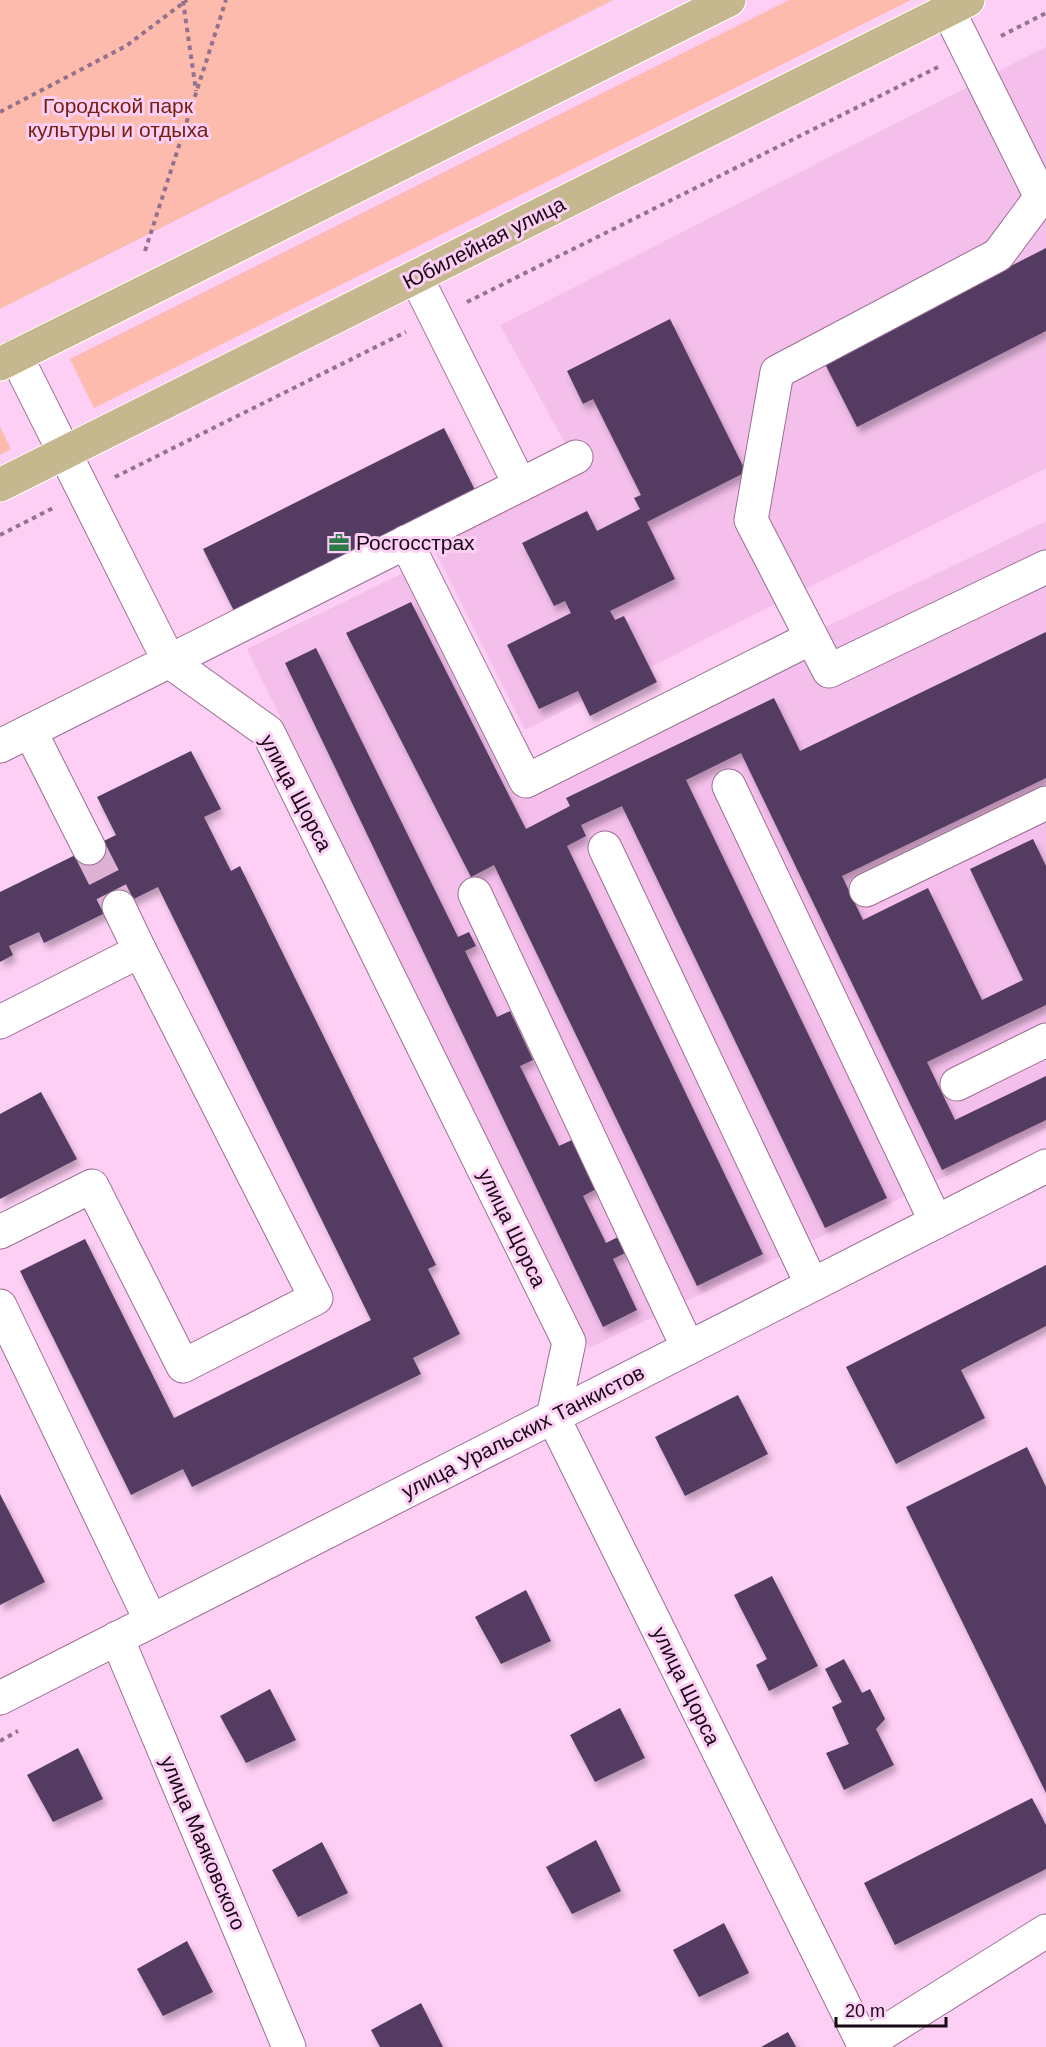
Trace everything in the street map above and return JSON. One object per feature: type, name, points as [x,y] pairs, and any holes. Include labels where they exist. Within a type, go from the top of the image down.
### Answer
[{"type":"main road","points":[[8,360],[729,0]]},
{"type":"main road","name":"Юбилейная улица","points":[[0,485],[958,5]]},
{"type":"street","points":[[958,5],[969,52],[1041,197],[998,255],[777,372],[751,520],[829,671],[1046,567]]},
{"type":"street","points":[[416,277],[520,485]]},
{"type":"street","name":"улица Щорса","points":[[8,360],[64,453],[169,661],[268,732],[569,1342],[553,1417],[865,2046]]},
{"type":"street","points":[[0,746],[576,457]]},
{"type":"street","points":[[406,542],[526,781],[812,638]]},
{"type":"street","points":[[30,731],[89,848]]},
{"type":"street","points":[[729,786],[936,1222]]},
{"type":"street","points":[[866,890],[1046,803]]},
{"type":"street","points":[[605,848],[812,1285]]},
{"type":"street","points":[[475,894],[688,1348]]},
{"type":"street","points":[[0,1232],[92,1186],[183,1366],[316,1298],[119,907]]},
{"type":"street","points":[[0,1022],[141,951]]},
{"type":"street","points":[[957,1084],[1046,1040]]},
{"type":"street","name":"улица Уральских Танкистов","points":[[0,1698],[1046,1166]]},
{"type":"street","points":[[0,1306],[151,1621]]},
{"type":"street","name":"улица Маяковского","points":[[117,1638],[289,2047]]},
{"type":"street","points":[[865,2046],[1046,1931]]},
{"type":"path","points":[[143,258],[226,0]]},
{"type":"path","points":[[185,1],[196,93]]},
{"type":"path","points":[[0,112],[126,46],[185,1]]},
{"type":"path","points":[[0,535],[1046,13]]},
{"type":"shaded area","points":[[1046,47],[1046,468],[525,730],[433,547],[576,463],[500,325]]},
{"type":"shaded area","points":[[1046,521],[1046,1128],[589,1348],[247,649],[426,562],[526,771]]},
{"type":"green space","name":"Городской парк культуры и отдыха","points":[[0,0],[613,0],[0,309]]},
{"type":"green space","points":[[789,0],[911,0],[94,408],[70,359]]},
{"type":"green space","points":[[0,427],[11,449],[0,455]]},
{"type":"building","points":[[1046,248],[1046,331],[857,427],[824,362]]},
{"type":"building","points":[[670,319],[746,472],[647,522],[675,579],[610,611],[615,620],[624,616],[657,682],[590,716],[578,691],[539,709],[507,645],[571,613],[565,601],[554,606],[522,543],[587,511],[597,531],[640,509],[634,498],[641,495],[593,399],[583,404],[567,371]]},
{"type":"building","points":[[444,428],[476,492],[235,613],[203,549]]},
{"type":"building","points":[[411,602],[526,829],[570,806],[566,798],[774,698],[800,751],[1046,632],[1046,778],[842,876],[863,920],[928,888],[982,1000],[1023,980],[970,869],[1033,839],[1046,866],[1046,1005],[927,1062],[955,1120],[1046,1076],[1046,1120],[942,1170],[741,753],[686,780],[887,1198],[825,1228],[622,806],[581,825],[586,836],[567,846],[763,1254],[697,1286],[494,865],[471,877],[346,633]]},
{"type":"building","points":[[316,648],[458,937],[469,932],[476,946],[465,951],[497,1017],[510,1011],[533,1060],[520,1066],[559,1146],[574,1139],[598,1188],[583,1196],[606,1243],[620,1236],[627,1252],[613,1259],[637,1310],[603,1327],[285,663]]},
{"type":"building","points":[[191,751],[221,809],[204,817],[231,871],[240,866],[436,1265],[428,1269],[460,1334],[413,1358],[421,1374],[192,1487],[183,1469],[131,1495],[20,1271],[85,1239],[174,1418],[371,1320],[158,887],[44,943],[39,932],[9,946],[13,955],[0,962],[0,892],[116,835],[97,797]]},
{"type":"building","points":[[41,1092],[77,1159],[0,1199],[0,1114]]},
{"type":"building","points":[[1046,1265],[1046,1326],[961,1370],[985,1418],[896,1464],[846,1367]]},
{"type":"building","points":[[738,1395],[768,1454],[685,1496],[655,1437]]},
{"type":"building","points":[[1027,1447],[1046,1487],[1046,1793],[906,1507]]},
{"type":"building","points":[[0,1494],[45,1582],[0,1605]]},
{"type":"building","points":[[772,1576],[818,1666],[769,1691],[756,1665],[767,1659],[734,1595]]},
{"type":"building","points":[[526,1590],[551,1641],[501,1664],[475,1617]]},
{"type":"building","points":[[844,1659],[862,1693],[870,1689],[885,1719],[876,1729],[894,1765],[844,1790],[826,1753],[849,1744],[832,1707],[842,1702],[825,1669]]},
{"type":"building","points":[[270,1689],[296,1740],[246,1763],[220,1716]]},
{"type":"building","points":[[620,1708],[645,1758],[595,1782],[570,1735]]},
{"type":"building","points":[[78,1748],[103,1799],[53,1822],[27,1775]]},
{"type":"building","points":[[1032,1798],[1046,1825],[1046,1869],[895,1945],[864,1883]]},
{"type":"building","points":[[596,1840],[621,1891],[572,1914],[546,1867]]},
{"type":"building","points":[[322,1842],[348,1893],[298,1917],[272,1870]]},
{"type":"building","points":[[724,1923],[749,1973],[699,1997],[673,1950]]},
{"type":"building","points":[[187,1941],[213,1992],[163,2016],[137,1969]]},
{"type":"building","points":[[421,2003],[443,2047],[380,2047],[371,2030]]},
{"type":"building","points":[[788,2032],[796,2047],[761,2047]]},
{"type":"tunnel","points":[[89,848],[119,907]]},
{"type":"place","name":"Росгосстрах","points":[[339,543]]}]
